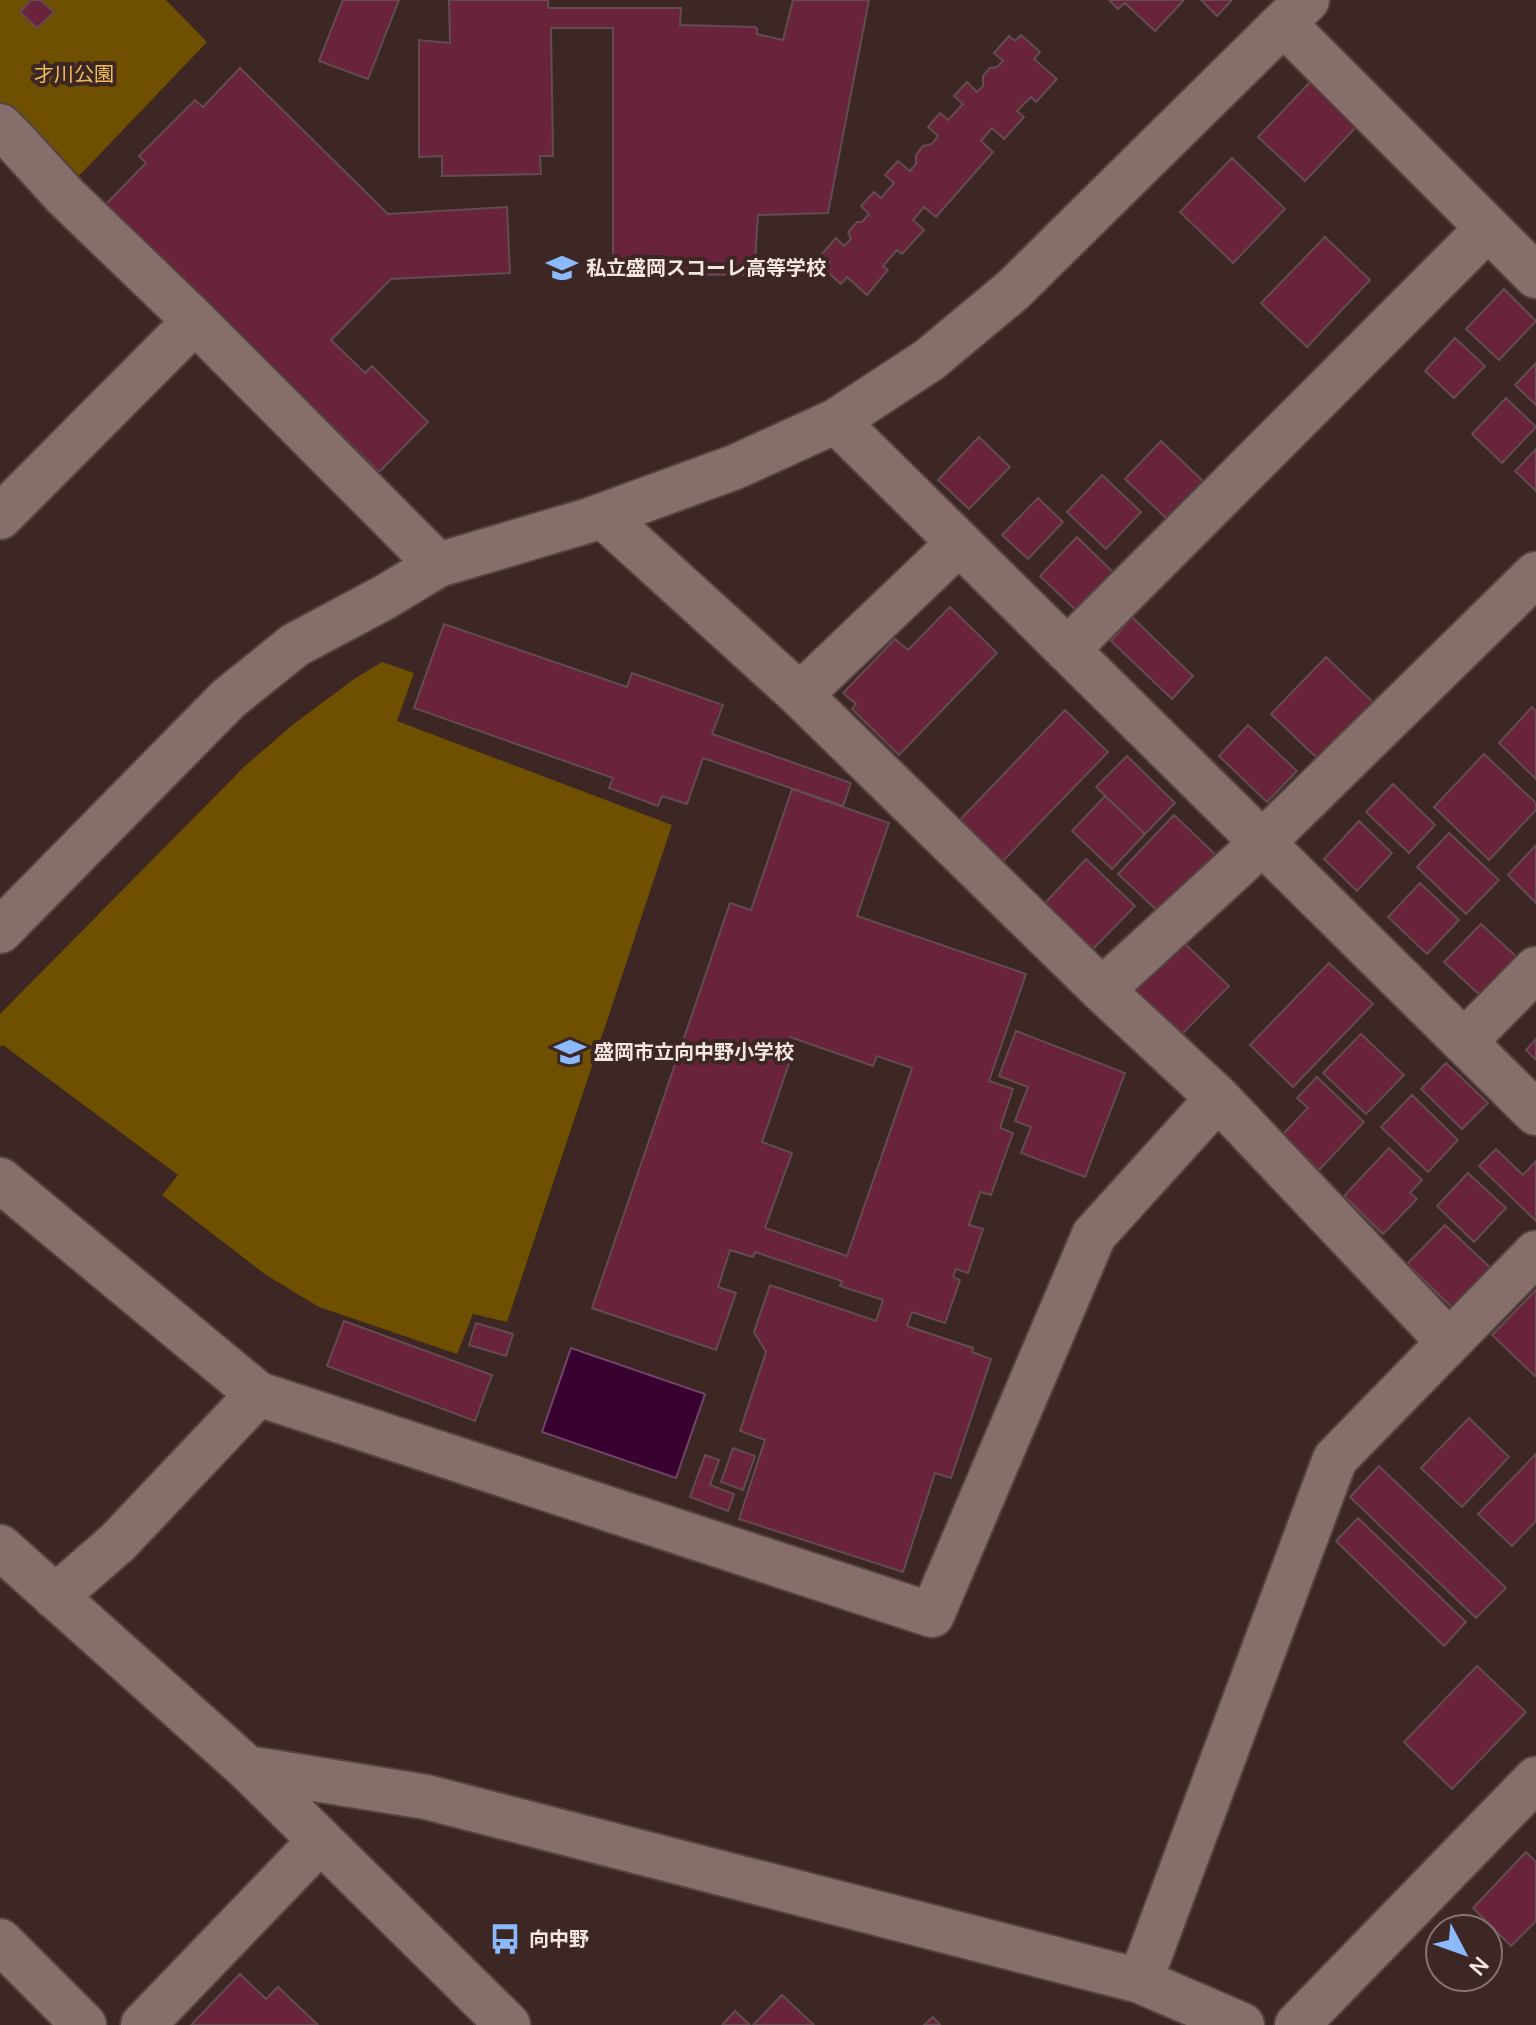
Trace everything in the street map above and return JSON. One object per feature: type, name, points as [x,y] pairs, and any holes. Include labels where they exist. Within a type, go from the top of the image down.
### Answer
[{"type":"street","points":[[0,931],[228,699],[295,645],[438,565],[603,516],[735,467],[836,421],[929,360],[1013,290],[1295,12],[1488,228],[1536,276]]},
{"type":"street","points":[[5,141],[195,321],[438,565]]},
{"type":"street","points":[[1067,650],[1488,228]]},
{"type":"street","points":[[0,517],[195,321]]},
{"type":"street","points":[[836,421],[1536,1113]]},
{"type":"street","points":[[603,516],[800,695],[1102,990],[1218,1098],[1449,1342]]},
{"type":"street","points":[[800,695],[959,543]]},
{"type":"street","points":[[1102,990],[1262,843],[1536,574]]},
{"type":"street","points":[[1464,1042],[1536,969]]},
{"type":"street","points":[[0,1180],[258,1394],[932,1615],[1094,1235],[1218,1098]]},
{"type":"street","points":[[1140,1981],[1335,1459],[1536,1253]]},
{"type":"street","points":[[55,1597],[118,1542],[258,1394]]},
{"type":"street","points":[[0,1547],[247,1768],[508,2025]]},
{"type":"street","points":[[247,1768],[426,1797],[1140,1981],[1242,2025]]},
{"type":"street","points":[[1297,2025],[1536,1779]]},
{"type":"street","points":[[143,2025],[320,1841]]},
{"type":"street","points":[[0,1941],[84,2025]]},
{"type":"green space","name":"才川公園","points":[[0,0],[166,0],[207,42],[75,180],[0,104]]},
{"type":"green space","points":[[382,662],[414,673],[397,721],[672,825],[507,1322],[473,1314],[457,1354],[319,1307],[266,1275],[162,1195],[178,1175],[3,1045],[0,1047],[0,1014],[245,766],[291,726]]},
{"type":"shaded area","points":[[571,1348],[705,1394],[676,1478],[542,1432]]},
{"type":"building","points":[[31,0],[40,0],[54,12],[37,28],[20,12]]},
{"type":"building","points":[[343,0],[399,0],[368,79],[319,61]]},
{"type":"building","points":[[449,0],[548,0],[548,8],[681,8],[680,25],[755,27],[757,34],[783,40],[793,0],[869,0],[828,213],[758,215],[754,275],[613,274],[613,28],[551,28],[553,156],[540,156],[541,174],[442,176],[442,156],[419,157],[419,40],[450,43]]},
{"type":"building","points":[[1109,0],[1184,0],[1155,31],[1125,3],[1118,9]]},
{"type":"building","points":[[1201,0],[1232,0],[1217,16]]},
{"type":"building","points":[[1021,35],[1040,52],[1034,59],[1057,79],[1036,102],[1031,97],[1017,111],[1024,117],[1004,139],[992,128],[981,141],[993,152],[936,217],[924,207],[913,220],[924,230],[902,254],[897,250],[883,266],[888,270],[867,295],[847,277],[841,284],[824,269],[830,262],[821,255],[836,238],[844,246],[851,239],[848,232],[869,214],[861,206],[874,192],[881,198],[894,183],[885,175],[898,161],[910,171],[923,146],[932,144],[938,136],[928,127],[940,113],[948,120],[963,104],[954,96],[967,82],[977,92],[983,86],[983,76],[1003,61],[994,53],[1009,36],[1015,41]]},
{"type":"building","points":[[240,68],[388,214],[507,207],[510,273],[391,279],[331,340],[365,373],[372,366],[428,422],[379,472],[106,204],[146,163],[139,156],[195,100],[203,107]]},
{"type":"building","points":[[1312,80],[1359,124],[1305,181],[1258,137]]},
{"type":"building","points":[[1232,158],[1285,209],[1233,263],[1180,212]]},
{"type":"building","points":[[1325,237],[1370,280],[1307,347],[1261,303]]},
{"type":"building","points":[[1504,289],[1536,321],[1499,360],[1466,329]]},
{"type":"building","points":[[1455,338],[1485,366],[1454,398],[1425,371]]},
{"type":"building","points":[[1536,363],[1536,405],[1515,385]]},
{"type":"building","points":[[1506,398],[1536,427],[1502,463],[1472,434]]},
{"type":"building","points":[[979,437],[1010,467],[969,509],[938,480]]},
{"type":"building","points":[[1161,441],[1203,481],[1167,519],[1125,479]]},
{"type":"building","points":[[1536,449],[1536,491],[1515,471]]},
{"type":"building","points":[[1102,475],[1141,512],[1106,549],[1067,512]]},
{"type":"building","points":[[1038,498],[1063,522],[1028,559],[1002,535]]},
{"type":"building","points":[[1077,537],[1116,575],[1079,613],[1040,576]]},
{"type":"building","points":[[950,607],[997,653],[899,755],[852,709],[856,704],[843,693],[895,639],[908,650]]},
{"type":"building","points":[[1132,617],[1193,676],[1172,699],[1111,641]]},
{"type":"building","points":[[444,624],[627,687],[632,673],[723,705],[712,734],[851,783],[843,806],[703,758],[687,804],[662,796],[658,806],[609,788],[613,778],[414,708]]},
{"type":"building","points":[[1326,657],[1375,704],[1320,761],[1271,714]]},
{"type":"building","points":[[1532,707],[1536,711],[1536,779],[1499,743]]},
{"type":"building","points":[[1065,710],[1108,752],[1000,864],[957,823]]},
{"type":"building","points":[[1248,725],[1297,771],[1267,802],[1219,756]]},
{"type":"building","points":[[1484,754],[1536,803],[1536,810],[1489,860],[1434,807]]},
{"type":"building","points":[[1127,756],[1175,803],[1145,834],[1096,787]]},
{"type":"building","points":[[1393,784],[1435,825],[1409,853],[1366,812]]},
{"type":"building","points":[[792,789],[889,823],[857,916],[1026,974],[989,1081],[1013,1089],[1000,1128],[1013,1133],[991,1195],[980,1192],[969,1225],[983,1229],[968,1273],[956,1269],[953,1277],[960,1280],[945,1323],[912,1312],[907,1326],[973,1348],[972,1352],[991,1359],[951,1478],[935,1473],[903,1572],[739,1519],[765,1440],[740,1431],[766,1352],[754,1332],[770,1285],[876,1321],[883,1300],[840,1286],[842,1281],[755,1252],[753,1257],[730,1250],[718,1287],[736,1293],[716,1350],[592,1308],[730,903],[751,910]],"holes":[[[790,1037],[873,1066],[877,1056],[912,1068],[847,1256],[765,1228],[792,1153],[762,1142],[790,1061],[783,1059]]]},
{"type":"building","points":[[1105,796],[1145,834],[1112,869],[1072,831]]},
{"type":"building","points":[[1174,815],[1218,857],[1162,915],[1118,874]]},
{"type":"building","points":[[1359,821],[1392,853],[1357,891],[1324,859]]},
{"type":"building","points":[[1449,833],[1499,880],[1466,914],[1417,867]]},
{"type":"building","points":[[1536,845],[1536,903],[1508,875]]},
{"type":"building","points":[[1086,859],[1135,906],[1091,951],[1043,905]]},
{"type":"building","points":[[1420,883],[1459,920],[1427,954],[1388,917]]},
{"type":"building","points":[[1481,924],[1519,959],[1483,998],[1444,962]]},
{"type":"building","points":[[1179,938],[1229,986],[1176,1040],[1126,992]]},
{"type":"building","points":[[1329,963],[1373,1004],[1293,1087],[1250,1045]]},
{"type":"building","points":[[1016,1031],[1125,1073],[1085,1177],[1021,1153],[1031,1127],[1015,1121],[1028,1087],[999,1076]]},
{"type":"building","points":[[1361,1034],[1404,1075],[1366,1114],[1323,1073]]},
{"type":"building","points":[[1536,1039],[1536,1060],[1526,1050]]},
{"type":"building","points":[[1446,1063],[1488,1103],[1462,1129],[1421,1089]]},
{"type":"building","points":[[1317,1077],[1364,1122],[1319,1170],[1282,1135],[1308,1108],[1297,1098]]},
{"type":"building","points":[[1412,1095],[1458,1140],[1428,1172],[1381,1127]]},
{"type":"building","points":[[1389,1148],[1422,1180],[1410,1193],[1417,1199],[1383,1234],[1344,1196]]},
{"type":"building","points":[[1496,1149],[1523,1175],[1536,1161],[1536,1221],[1479,1166]]},
{"type":"building","points":[[1468,1173],[1506,1208],[1474,1242],[1437,1206]]},
{"type":"building","points":[[1445,1225],[1495,1272],[1457,1312],[1407,1264]]},
{"type":"building","points":[[1536,1290],[1536,1375],[1535,1376],[1492,1335]]},
{"type":"building","points":[[344,1321],[492,1375],[475,1421],[327,1366]]},
{"type":"building","points":[[476,1323],[513,1334],[506,1356],[469,1345]]},
{"type":"building","points":[[1469,1418],[1509,1457],[1462,1507],[1421,1468]]},
{"type":"building","points":[[733,1448],[755,1456],[743,1490],[721,1482]]},
{"type":"building","points":[[1536,1454],[1536,1521],[1512,1546],[1478,1514]]},
{"type":"building","points":[[705,1455],[719,1460],[710,1485],[734,1494],[728,1511],[690,1497]]},
{"type":"building","points":[[1379,1466],[1506,1588],[1476,1618],[1350,1497]]},
{"type":"building","points":[[1358,1518],[1466,1622],[1444,1646],[1336,1541]]},
{"type":"building","points":[[1477,1666],[1526,1712],[1452,1789],[1404,1742]]},
{"type":"building","points":[[1526,1852],[1536,1862],[1536,1921],[1511,1946],[1504,1939],[1504,1913],[1478,1913],[1473,1908]]},
{"type":"building","points":[[240,1974],[266,1999],[278,1987],[318,2025],[191,2025]]},
{"type":"building","points":[[782,1995],[814,2025],[753,2025]]},
{"type":"building","points":[[735,2011],[750,2025],[722,2025]]},
{"type":"building","points":[[933,2017],[940,2025],[924,2025]]},
{"type":"place","name":"私立盛岡スコーレ高等学校","points":[[562,268]]},
{"type":"place","name":"盛岡市立向中野小学校","points":[[570,1052]]},
{"type":"place","name":"向中野","points":[[505,1939]]}]
